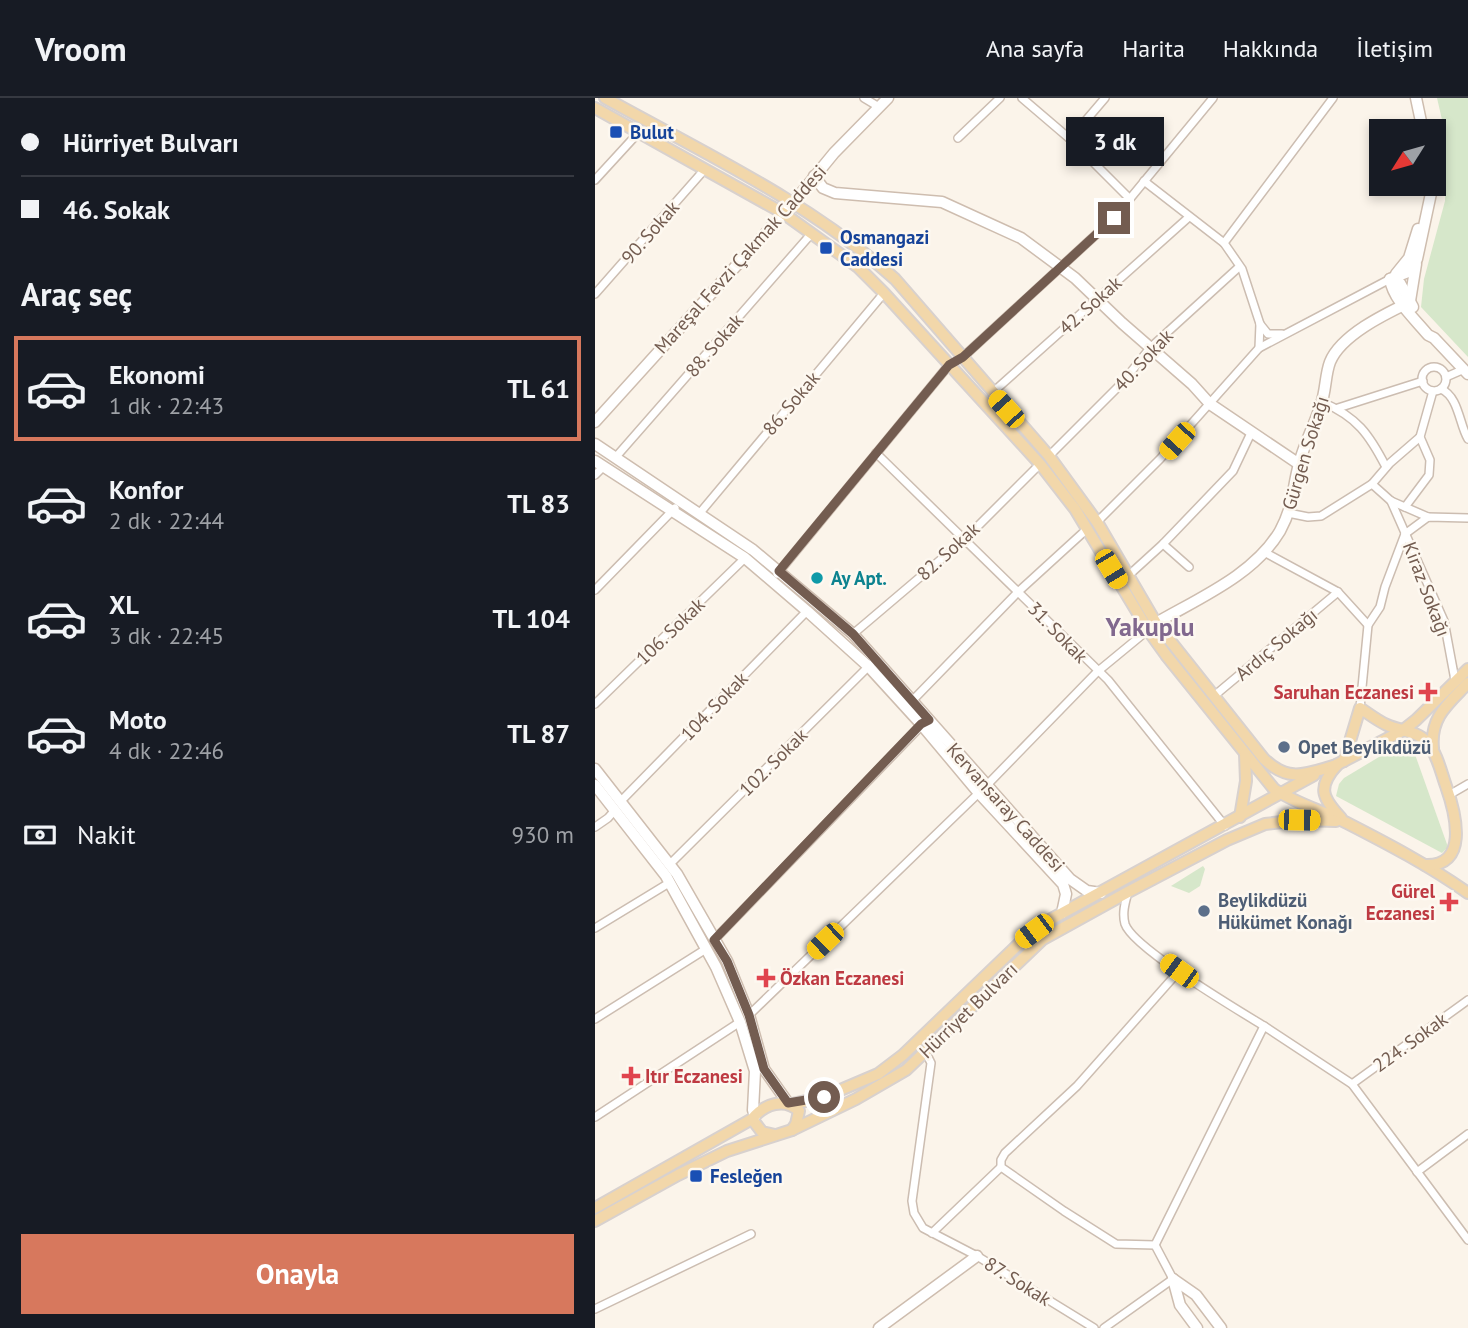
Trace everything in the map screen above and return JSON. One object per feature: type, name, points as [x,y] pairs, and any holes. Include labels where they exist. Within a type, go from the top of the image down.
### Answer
[{"type":"main road","points":[[605,98],[793,203],[876,262],[895,279],[963,357],[1097,522],[1129,575],[1152,627],[1275,770],[1294,776],[1340,763]]},
{"type":"main road","points":[[595,108],[783,213],[858,267],[949,365],[1044,460],[1152,627],[1265,780],[1280,794],[1345,822],[1468,893]]},
{"type":"main road","points":[[949,365],[963,357]]},
{"type":"main road","name":"Hürriyet Bulvarı","points":[[790,1103],[824,1097],[878,1074],[903,1055],[1023,940],[1062,913],[1402,731],[1468,669]]},
{"type":"main road","points":[[1451,701],[1455,680]]},
{"type":"main road","points":[[1468,683],[1434,723],[1431,734],[1433,751],[1468,850]]},
{"type":"main road","points":[[1345,822],[1328,804],[1324,786],[1327,776],[1340,763],[1360,708],[1386,724],[1420,736],[1433,751]]},
{"type":"main road","points":[[1240,817],[1246,781],[1245,754]]},
{"type":"main road","name":"Hürriyet Bulvarı","points":[[595,1221],[727,1151],[792,1130],[856,1099],[905,1070],[1036,945],[1128,892],[1227,840],[1265,824],[1299,820],[1345,822]]},
{"type":"main road","points":[[1425,866],[1437,866],[1452,860],[1461,848],[1462,839]]},
{"type":"main road","points":[[595,1206],[753,1118],[768,1106],[781,1102],[790,1103],[799,1111],[799,1118],[792,1130]]},
{"type":"main road","points":[[753,1118],[762,1132],[775,1135]]},
{"type":"street","points":[[864,98],[879,107]]},
{"type":"street","name":"Mareşal Fevzi Çakmak Caddesi","points":[[595,422],[793,203],[814,176],[888,98]]},
{"type":"street","points":[[958,138],[1000,98]]},
{"type":"street","points":[[1022,98],[1070,139],[1129,198]]},
{"type":"street","points":[[1070,139],[1105,98]]},
{"type":"street","points":[[963,357],[1114,218],[1213,98]]},
{"type":"street","points":[[1224,243],[1333,98]]},
{"type":"street","points":[[1416,98],[1420,119]]},
{"type":"street","points":[[1422,98],[1426,119]]},
{"type":"street","points":[[595,180],[639,132]]},
{"type":"street","name":"90. Sokak","points":[[595,294],[705,170]]},
{"type":"street","points":[[814,176],[823,187],[835,193],[942,202],[1021,238],[1060,265],[1192,384],[1210,404],[1299,464]]},
{"type":"street","points":[[1144,181],[1224,243],[1242,269],[1260,324],[1259,348]]},
{"type":"street","points":[[1391,279],[1409,258],[1417,235],[1425,196]]},
{"type":"street","points":[[1407,303],[1430,196]]},
{"type":"street","name":"42. Sokak","points":[[992,393],[1189,217]]},
{"type":"street","name":"88. Sokak","points":[[615,458],[813,233]]},
{"type":"street","points":[[1097,522],[1160,459],[1259,348],[1408,272],[1417,259]]},
{"type":"street","name":"40. Sokak","points":[[1044,460],[1122,383],[1150,348],[1239,267]]},
{"type":"street","points":[[1391,279],[1400,283],[1407,303],[1428,335],[1434,338],[1465,372],[1446,377]]},
{"type":"street","name":"86. Sokak","points":[[699,514],[884,293]]},
{"type":"street","name":"Gürgen Sokağı","points":[[1152,627],[1228,582],[1264,552],[1279,531],[1294,500],[1299,464],[1322,402],[1330,362],[1354,333],[1407,303]]},
{"type":"street","points":[[1260,324],[1268,334],[1286,334]]},
{"type":"street","points":[[776,576],[949,365]]},
{"type":"street","points":[[1433,367],[1440,368],[1446,377],[1441,389],[1433,391],[1426,388],[1423,382],[1426,370],[1433,367]]},
{"type":"street","points":[[1337,408],[1423,382]]},
{"type":"street","points":[[1441,389],[1446,391],[1455,405],[1468,439]]},
{"type":"street","points":[[1288,513],[1308,517],[1321,516],[1371,484],[1420,437],[1433,391]]},
{"type":"street","points":[[1322,402],[1346,413],[1365,431],[1386,467]]},
{"type":"street","points":[[1129,575],[1163,544],[1233,471],[1251,433]]},
{"type":"street","points":[[1405,508],[1429,475],[1430,460],[1420,437]]},
{"type":"street","name":"Kervansaray Caddesi","points":[[595,444],[753,550],[807,611],[873,663],[912,701],[925,722]]},
{"type":"street","name":"31. Sokak","points":[[876,453],[1108,680],[1225,825]]},
{"type":"street","name":"82. Sokak","points":[[853,634],[965,539],[1044,460]]},
{"type":"street","points":[[595,475],[599,464]]},
{"type":"street","name":"Kervansaray Caddesi","points":[[599,464],[776,576],[853,634],[873,663],[1063,884],[1066,901],[1062,913]]},
{"type":"street","points":[[1371,484],[1391,501],[1428,517],[1468,518]]},
{"type":"street","name":"Kiraz Sokağı","points":[[1391,501],[1444,621],[1455,680]]},
{"type":"street","points":[[595,590],[680,503]]},
{"type":"street","points":[[1360,708],[1368,625],[1380,607],[1405,534],[1428,517]]},
{"type":"street","points":[[912,701],[1019,591],[1087,529]]},
{"type":"street","points":[[1163,544],[1189,567]]},
{"type":"street","points":[[1264,552],[1338,592],[1368,625]]},
{"type":"street","name":"106. Sokak","points":[[595,704],[745,558]]},
{"type":"street","name":"Ardıç Sokağı","points":[[1214,696],[1338,592]]},
{"type":"street","name":"104. Sokak","points":[[595,827],[807,611]]},
{"type":"street","points":[[595,1117],[749,1015],[982,789],[1097,672],[1152,627]]},
{"type":"street","name":"102. Sokak","points":[[666,868],[873,663]]},
{"type":"street","points":[[595,1019],[706,948],[925,722]]},
{"type":"street","points":[[595,769],[618,806],[666,868],[677,874],[727,961],[749,1015],[764,1069],[790,1103]]},
{"type":"street","points":[[1449,795],[1468,784]]},
{"type":"street","points":[[595,785],[618,806]]},
{"type":"street","name":"Kervansaray Caddesi","points":[[982,789],[1070,879],[1087,891],[1101,893]]},
{"type":"street","points":[[666,868],[669,883],[706,948],[740,1022],[755,1071],[753,1118]]},
{"type":"street","points":[[595,928],[669,883],[677,874]]},
{"type":"street","points":[[1128,892],[1124,909],[1126,925],[1132,936],[1179,971],[1352,1084],[1468,1240]]},
{"type":"street","points":[[1155,1245],[1116,1244],[1002,1167],[1001,1160],[1005,1153],[1077,1086],[1179,971]]},
{"type":"street","name":"224. Sokak","points":[[1352,1084],[1468,1000]]},
{"type":"street","points":[[1155,1245],[1264,1026]]},
{"type":"street","points":[[925,1051],[932,1063],[912,1201],[917,1220],[923,1228],[932,1233],[1002,1167]]},
{"type":"street","points":[[1417,1172],[1468,1134]]},
{"type":"street","name":"87. Sokak","points":[[932,1233],[977,1256],[1094,1328]]},
{"type":"street","points":[[595,1310],[751,1234]]},
{"type":"street","points":[[1155,1245],[1173,1279],[1180,1305],[1197,1328]]},
{"type":"street","points":[[879,1328],[977,1256]]},
{"type":"street","points":[[1104,1328],[1173,1279]]},
{"type":"street","points":[[1173,1279],[1196,1295],[1221,1328]]},
{"type":"green space","points":[[1437,98],[1468,98],[1468,357],[1421,307],[1424,279],[1446,196],[1446,119],[1442,119]]},
{"type":"green space","points":[[1412,746],[1448,847],[1442,853],[1336,796],[1339,784],[1344,778],[1394,748]]},
{"type":"green space","points":[[1203,866],[1205,869],[1200,886],[1189,893],[1171,886]]},
{"type":"place","name":"Bulut","points":[[616,132]]},
{"type":"place","name":"Osmangazi Caddesi","points":[[826,248]]},
{"type":"place","name":"Ay Apt.","points":[[817,578]]},
{"type":"place","name":"Saruhan Eczanesi","points":[[1428,692]]},
{"type":"place","name":"Opet Beylikdüzü","points":[[1284,747]]},
{"type":"place","name":"Gürel Eczanesi","points":[[1449,902]]},
{"type":"place","name":"Beylikdüzü Hükümet Konağı","points":[[1204,911]]},
{"type":"place","name":"Özkan Eczanesi","points":[[766,978]]},
{"type":"place","name":"Itır Eczanesi","points":[[631,1076]]},
{"type":"place","name":"Fesleğen","points":[[696,1176]]},
{"type":"district","name":"Yakuplu","points":[[1150,627]]},
{"type":"route","points":[[824,1097],[788,1103],[764,1069],[749,1015],[727,961],[714,940],[921,724],[929,720],[853,634],[779,571],[949,365],[963,357],[1114,218]]}]
